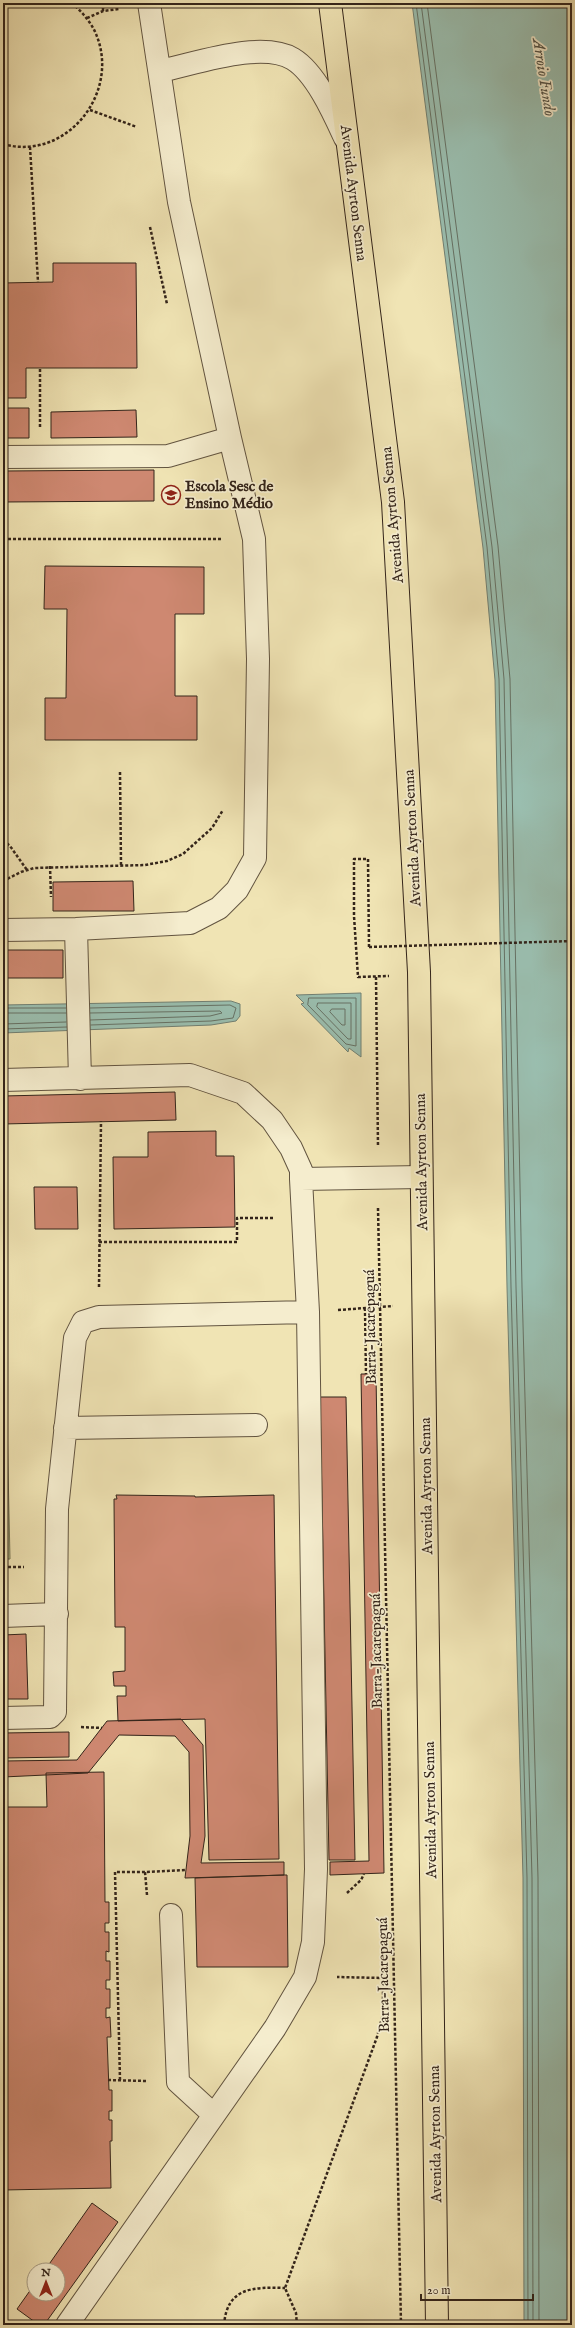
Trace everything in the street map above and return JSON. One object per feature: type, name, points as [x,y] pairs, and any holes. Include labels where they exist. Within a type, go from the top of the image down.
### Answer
[{"type":"highway","name":"Avenida Ayrton Senna","points":[[330,3],[394,502],[419,972],[437,2325]]},
{"type":"lane","points":[[3,930],[76,929],[190,923],[219,908],[237,890],[255,858],[258,659],[254,539],[230,438],[179,202],[149,3]]},
{"type":"lane","points":[[160,71],[243,53],[270,52],[293,59],[308,74],[328,103],[348,143]]},
{"type":"lane","points":[[3,457],[168,456],[230,438]]},
{"type":"lane","points":[[76,929],[80,1079]]},
{"type":"lane","points":[[3,1080],[190,1075],[243,1093],[272,1120],[291,1148],[301,1170],[308,1312],[316,1869],[313,1942],[305,1977],[275,2028],[67,2325]]},
{"type":"lane","points":[[301,1179],[378,1179],[421,1177]]},
{"type":"lane","points":[[3,1718],[50,1717],[55,1712],[57,1704],[57,1509],[75,1338],[83,1322],[99,1317],[308,1312]]},
{"type":"lane","points":[[65,1428],[256,1425]]},
{"type":"lane","points":[[3,1616],[57,1614]]},
{"type":"lane","points":[[171,1915],[178,2082],[214,2115]]},
{"type":"path","points":[[3,144],[30,147],[48,143],[64,135],[79,124],[90,110],[99,92],[102,79],[102,54],[96,34],[90,23],[72,3]]},
{"type":"path","points":[[103,3],[103,11]]},
{"type":"path","points":[[90,110],[134,128],[167,125]]},
{"type":"path","points":[[134,128],[135,134]]},
{"type":"path","points":[[30,147],[38,282]]},
{"type":"path","points":[[149,219],[168,310]]},
{"type":"path","points":[[40,368],[40,457]]},
{"type":"path","points":[[223,532],[224,547]]},
{"type":"path","points":[[3,539],[224,539]]},
{"type":"path","points":[[120,772],[121,865]]},
{"type":"path","points":[[3,881],[27,870],[50,866],[145,865],[167,861],[183,854],[212,828],[224,808]]},
{"type":"path","points":[[3,840],[10,846],[27,870]]},
{"type":"path","name":"Barra-Jacarepaguá","points":[[401,2325],[380,1307],[376,977],[358,977],[354,916],[354,858],[368,858],[369,947],[572,942]]},
{"type":"path","points":[[99,1317],[101,1121]]},
{"type":"path","points":[[99,1242],[237,1242],[238,1218],[303,1218]]},
{"type":"path","points":[[308,1312],[423,1304]]},
{"type":"path","points":[[365,1308],[366,1374]]},
{"type":"path","points":[[120,2080],[116,1872],[145,1872]]},
{"type":"path","points":[[343,1899],[347,1893],[361,1880],[364,1874]]},
{"type":"path","points":[[297,2325],[296,2313],[285,2288],[377,2037],[383,2014],[383,1978],[336,1977],[337,1970]]},
{"type":"path","points":[[108,2080],[178,2082]]},
{"type":"path","points":[[224,2325],[225,2311],[234,2296],[249,2290],[264,2287],[285,2288]]},
{"type":"green space","points":[[3,1234],[10,1559],[3,1559]]},
{"type":"water","name":"Arroio Fundo","points":[[412,3],[572,3],[572,2325],[524,2325],[523,1878],[507,1287],[495,680],[483,548]]},
{"type":"water","points":[[361,993],[361,1057],[349,1048],[348,1052],[301,1004],[304,1003],[296,995]]},
{"type":"water","points":[[231,1001],[240,1004],[240,1016],[236,1021],[211,1025],[3,1033],[3,1005]]},
{"type":"building","points":[[53,263],[136,263],[137,368],[26,368],[26,398],[3,398],[3,283],[53,282]]},
{"type":"building","points":[[3,408],[29,408],[29,438],[3,438]]},
{"type":"building","points":[[136,410],[137,437],[51,438],[51,412]]},
{"type":"building","points":[[154,470],[154,501],[3,502],[3,471]]},
{"type":"building","points":[[45,566],[204,567],[204,614],[175,614],[175,696],[197,696],[197,740],[45,740],[45,698],[66,698],[67,609],[44,609]]},
{"type":"building","points":[[3,647],[5,647],[6,689],[3,689]]},
{"type":"building","points":[[3,777],[6,777],[6,820],[3,820]]},
{"type":"building","points":[[133,881],[134,911],[53,911],[53,882]]},
{"type":"building","points":[[3,950],[63,950],[63,978],[3,978]]},
{"type":"building","points":[[175,1092],[176,1120],[3,1124],[3,1096]]},
{"type":"building","points":[[216,1131],[216,1156],[234,1156],[235,1227],[114,1229],[113,1157],[148,1157],[148,1132]]},
{"type":"building","points":[[34,1187],[77,1187],[78,1229],[35,1229]]},
{"type":"building","points":[[361,1374],[376,1374],[384,1873],[330,1875],[330,1862],[369,1861]]},
{"type":"building","points":[[320,1397],[346,1397],[355,1860],[329,1860]]},
{"type":"building","points":[[116,1495],[195,1497],[274,1495],[279,1859],[209,1860],[205,1719],[118,1721],[117,1696],[126,1696],[126,1686],[114,1686],[113,1672],[125,1671],[125,1627],[115,1627],[114,1499],[117,1499]]},
{"type":"building","points":[[26,1634],[28,1699],[3,1699],[3,1635]]},
{"type":"building","points":[[181,1719],[203,1745],[205,1836],[201,1863],[284,1862],[284,1875],[185,1878],[190,1836],[189,1752],[175,1736],[119,1735],[88,1773],[3,1777],[3,1761],[77,1760],[107,1721]]},
{"type":"building","points":[[69,1732],[69,1757],[3,1758],[3,1733]]},
{"type":"building","points":[[104,1772],[105,1902],[109,1902],[109,1923],[105,1923],[105,1932],[109,1932],[109,1952],[106,1951],[106,1961],[110,1961],[110,1980],[106,1980],[106,1989],[110,1989],[110,2008],[106,2008],[106,2018],[110,2017],[111,2037],[107,2037],[109,2090],[112,2090],[112,2111],[109,2111],[109,2120],[112,2120],[112,2141],[110,2141],[111,2188],[3,2190],[3,1807],[47,1807],[46,1773]]},
{"type":"building","points":[[287,1875],[288,1967],[197,1967],[195,1878]]},
{"type":"building","points":[[92,2203],[118,2222],[66,2294],[66,2262],[51,2262]]},
{"type":"building","points":[[26,2296],[26,2302],[61,2302],[44,2325],[39,2325],[17,2309]]},
{"type":"place","name":"Escola Sesc de Ensino Médio","points":[[171,495]]}]
